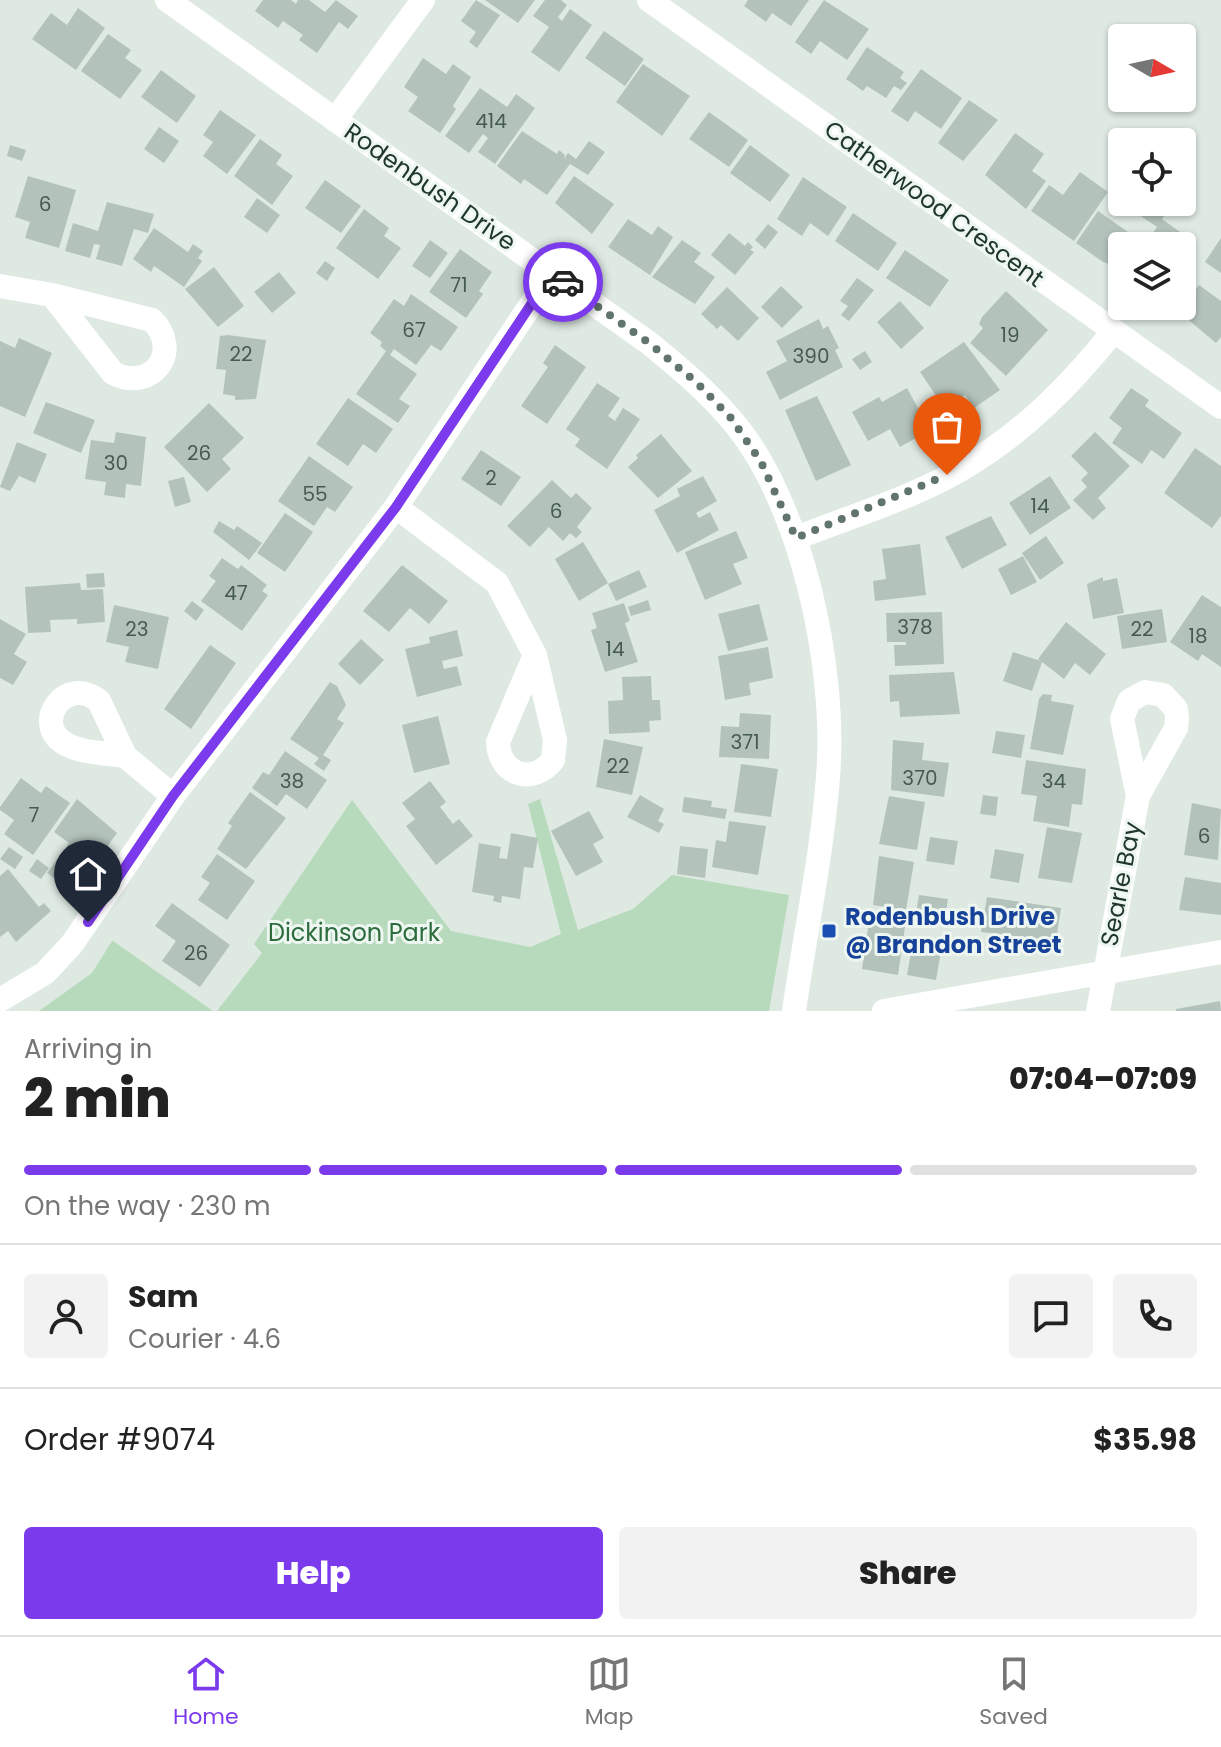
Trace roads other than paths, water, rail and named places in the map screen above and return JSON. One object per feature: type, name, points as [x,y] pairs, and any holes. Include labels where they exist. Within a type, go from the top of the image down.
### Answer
[{"type":"street","name":"Rodenbush Drive","points":[[167,0],[649,343],[696,382],[731,418],[761,462],[796,538],[822,649],[828,776],[794,1011]]},
{"type":"street","points":[[335,120],[423,0]]},
{"type":"street","name":"Catherwood Crescent","points":[[649,0],[1221,407]]},
{"type":"street","points":[[0,1000],[45,973],[72,944],[173,796],[396,507],[552,273]]},
{"type":"street","points":[[0,286],[52,295],[152,320],[159,327],[166,347],[159,366],[142,378],[122,378],[113,373],[52,295]]},
{"type":"street","points":[[796,538],[968,465],[1032,420],[1077,375],[1113,332]]},
{"type":"street","points":[[396,507],[497,583],[535,655]]},
{"type":"street","points":[[125,756],[173,796]]},
{"type":"street","name":"Searle Bay","points":[[1098,1011],[1138,796]]},
{"type":"street","points":[[884,1011],[1221,952]]},
{"type":"place","name":"Rodenbush Drive @ Brandon Street","points":[[829,931]]},
{"type":"park label","name":"Dickinson Park","points":[[354,933]]}]
